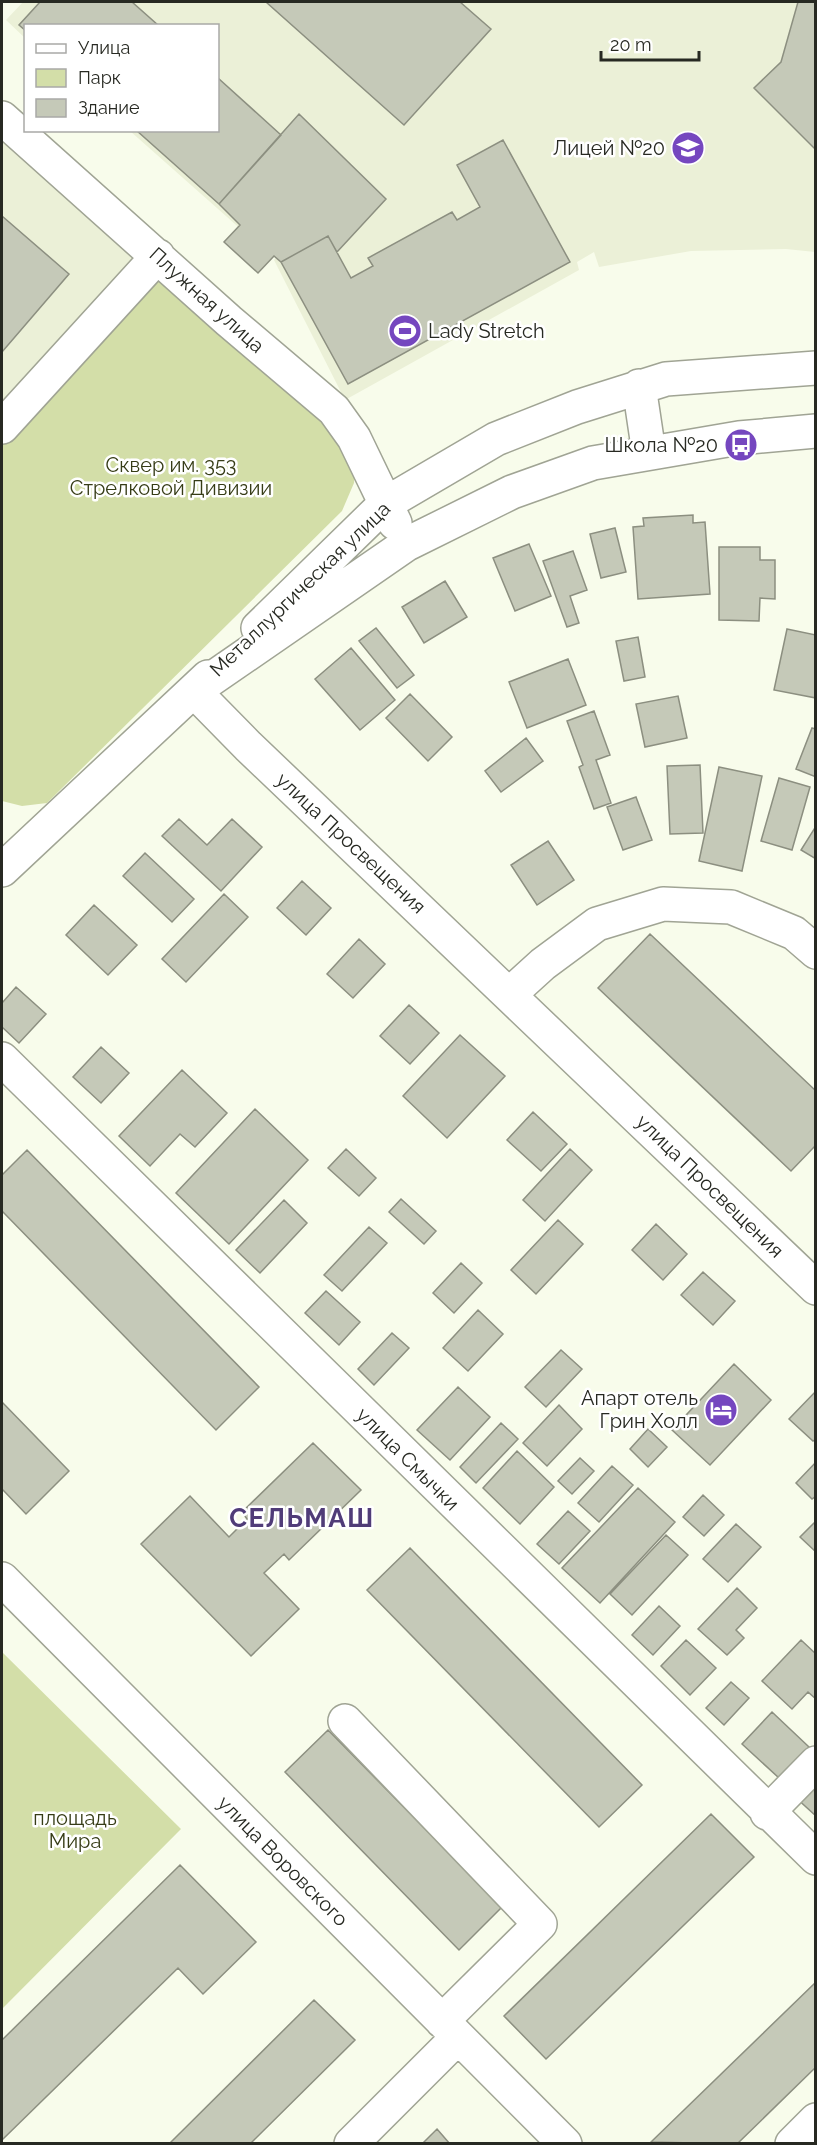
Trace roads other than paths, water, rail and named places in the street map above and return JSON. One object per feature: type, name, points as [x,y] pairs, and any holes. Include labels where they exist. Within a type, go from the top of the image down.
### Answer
[{"type":"street","name":"Плужная улица","points":[[2,118],[229,321],[334,410],[354,438],[407,544]]},
{"type":"street","points":[[2,427],[158,256]]},
{"type":"street","name":"Металлургическая улица","points":[[2,870],[194,691],[385,504],[496,439],[577,407],[639,386],[666,379],[816,368]]},
{"type":"street","points":[[639,386],[649,453]]},
{"type":"street","name":"Металлургическая улица","points":[[194,691],[407,544],[513,492],[593,463],[739,438],[816,431]]},
{"type":"street","name":"улица Просвещения","points":[[194,691],[248,746],[812,1278]]},
{"type":"street","points":[[510,994],[543,964],[597,924],[663,904],[731,908],[795,933],[816,952]]},
{"type":"street","name":"улица Смычки","points":[[2,1059],[767,1813],[816,1858]]},
{"type":"street","name":"улица Воровского","points":[[2,1579],[565,2144]]},
{"type":"street","points":[[345,1721],[540,1924],[351,2144]]},
{"type":"street","points":[[767,1813],[816,1763]]},
{"type":"street","points":[[792,2144],[816,2120]]},
{"type":"place","name":"Лицей №20","points":[[688,148]]},
{"type":"place","name":"Lady Stretch","points":[[405,331]]},
{"type":"place","name":"Школа №20","points":[[741,445]]},
{"type":"place","name":"Апарт отель Грин Холл","points":[[721,1410]]},
{"type":"district","name":"СЕЛЬМАШ","points":[[302,1518]]},
{"type":"park label","name":"Сквер им. 353 Стрелковой Дивизии","points":[[171,476]]},
{"type":"park label","name":"площадь Мира","points":[[75,1830]]}]
